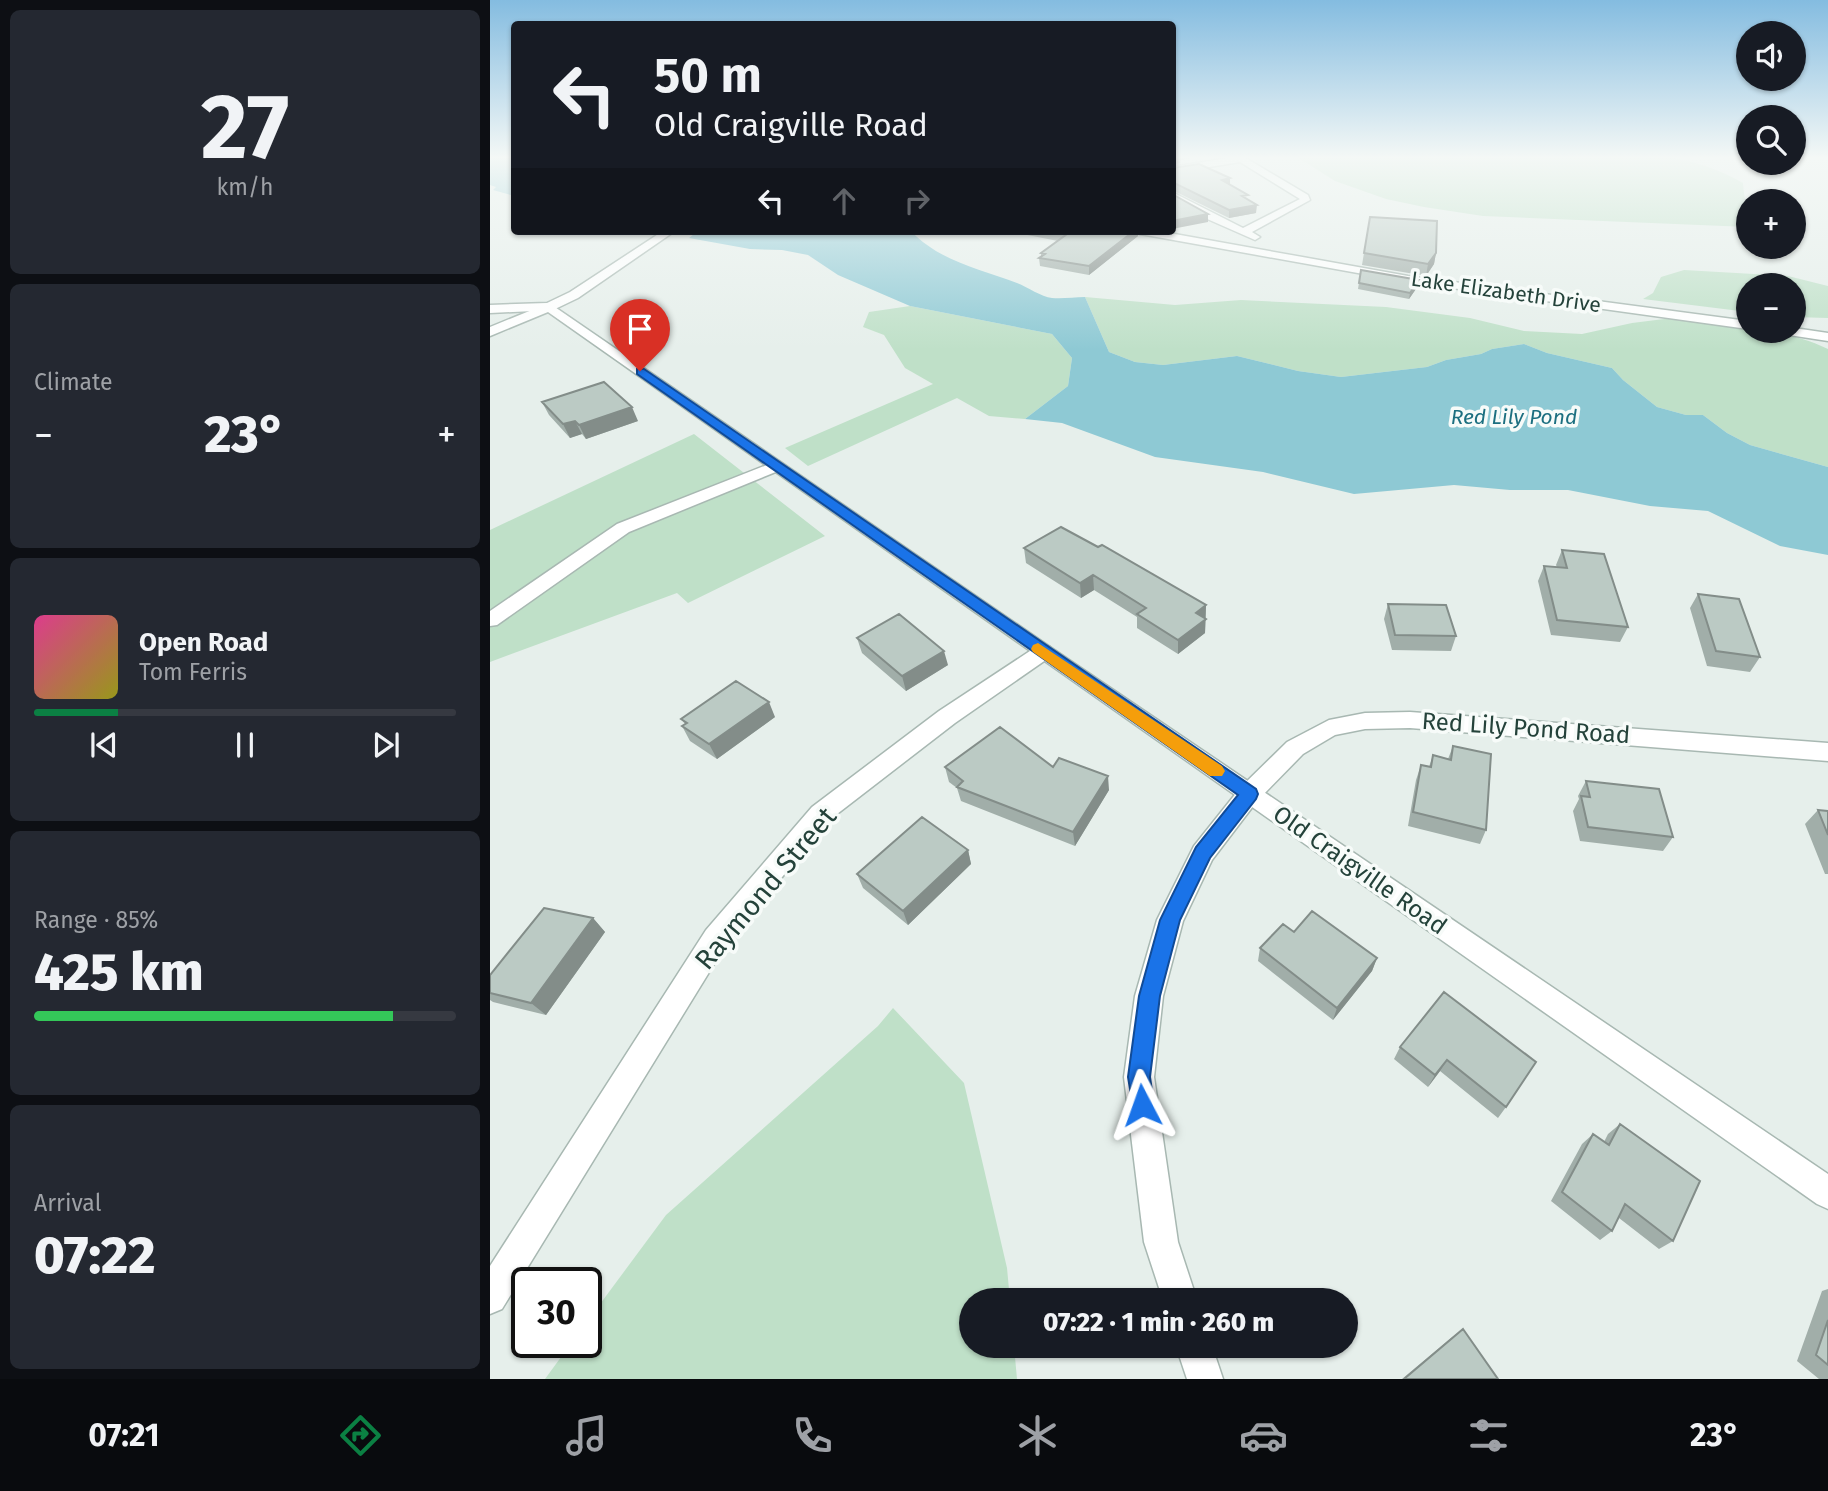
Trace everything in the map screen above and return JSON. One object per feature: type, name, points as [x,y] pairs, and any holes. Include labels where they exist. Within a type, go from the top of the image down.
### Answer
[{"type":"street","points":[[1205,221],[1267,241],[1305,260]]},
{"type":"street","points":[[1222,221],[1238,230]]},
{"type":"street","points":[[1238,230],[1257,221]]},
{"type":"street","points":[[490,332],[574,295],[664,235]]},
{"type":"street","name":"Lake Elizabeth Drive","points":[[1163,235],[1408,279],[1736,323]]},
{"type":"street","points":[[490,309],[549,307]]},
{"type":"street","name":"Old Craigville Road","points":[[549,307],[1043,652],[1828,1193]]},
{"type":"street","points":[[1806,334],[1828,337]]},
{"type":"street","points":[[490,620],[623,528],[777,466]]},
{"type":"street","name":"Raymond Street","points":[[490,1297],[715,939],[820,814],[947,716],[1043,652]]},
{"type":"street","name":"Red Lily Pond Road","points":[[1176,1288],[1161,1242],[1139,1077],[1149,996],[1170,920],[1203,853],[1249,794],[1310,737],[1329,728],[1365,721],[1442,721],[1828,752]]},
{"type":"street","points":[[1198,1358],[1205,1379]]},
{"type":"green space","points":[[1612,221],[1736,221],[1736,227]]},
{"type":"green space","points":[[1684,270],[1736,273],[1736,311],[1643,299],[1653,293],[1661,277]]},
{"type":"green space","points":[[1806,280],[1828,286],[1828,318],[1806,317]]},
{"type":"green space","points":[[1085,297],[1175,305],[1241,300],[1386,307],[1470,318],[1524,331],[1582,334],[1672,318],[1723,321],[1736,324],[1736,343],[1806,343],[1806,340],[1828,349],[1828,467],[1750,445],[1727,433],[1703,415],[1686,415],[1657,407],[1612,368],[1547,353],[1524,344],[1492,349],[1427,367],[1341,377],[1298,371],[1237,356],[1163,365],[1135,362],[1109,352]]},
{"type":"green space","points":[[910,306],[1052,334],[1072,358],[1068,386],[1025,419],[989,416],[957,398],[808,466],[785,448],[933,384],[905,368],[884,335],[863,327],[869,312]]},
{"type":"green space","points":[[694,434],[825,536],[688,603],[677,593],[490,662],[490,530]]},
{"type":"green space","points":[[893,1008],[964,1083],[1007,1268],[1009,1288],[959,1288],[959,1358],[1015,1358],[1017,1379],[545,1379],[560,1358],[602,1358],[602,1301],[666,1215],[878,1026]]},
{"type":"water","name":"Red Lily Pond","points":[[693,235],[915,235],[947,257],[1017,283],[1043,296],[1085,297],[1109,352],[1135,362],[1163,365],[1237,356],[1298,371],[1341,377],[1427,367],[1492,349],[1524,344],[1547,353],[1612,368],[1657,407],[1686,415],[1703,415],[1727,433],[1750,445],[1828,467],[1828,555],[1780,546],[1708,511],[1650,506],[1568,490],[1510,490],[1454,485],[1354,494],[1263,472],[1155,457],[1062,423],[1025,419],[1068,386],[1072,358],[1052,334],[910,306],[838,275],[808,255],[782,250],[750,249],[689,238]]},
{"type":"building","points":[[1369,221],[1437,221],[1436,253],[1428,264],[1364,253]]},
{"type":"building","points":[[1066,235],[1129,235],[1089,266],[1039,258],[1045,254],[1041,253]]},
{"type":"building","points":[[1361,270],[1419,280],[1410,293],[1359,283]]},
{"type":"building","points":[[604,382],[632,407],[579,425],[575,421],[563,424],[542,402]]},
{"type":"building","points":[[1061,527],[1098,547],[1102,545],[1206,605],[1196,613],[1206,619],[1178,640],[1137,614],[1146,608],[1093,575],[1080,583],[1024,548]]},
{"type":"building","points":[[1562,550],[1604,554],[1628,627],[1557,620],[1544,566],[1567,568]]},
{"type":"building","points":[[1698,594],[1739,599],[1760,657],[1716,651]]},
{"type":"building","points":[[1388,604],[1446,605],[1456,636],[1395,635]]},
{"type":"building","points":[[899,614],[944,651],[902,676],[857,638]]},
{"type":"building","points":[[736,681],[769,702],[709,744],[682,726],[687,723],[681,719]]},
{"type":"building","points":[[1000,727],[1053,767],[1059,758],[1108,776],[1073,832],[957,787],[963,781],[945,767]]},
{"type":"building","points":[[1453,746],[1491,754],[1486,830],[1413,812],[1421,765],[1431,767],[1433,755],[1451,760]]},
{"type":"building","points":[[1586,781],[1659,789],[1673,837],[1588,827],[1581,796],[1590,797]]},
{"type":"building","points":[[1818,810],[1828,811],[1828,835]]},
{"type":"building","points":[[922,817],[968,850],[903,911],[857,874]]},
{"type":"building","points":[[544,908],[593,918],[531,1003],[490,993],[490,975]]},
{"type":"building","points":[[1312,911],[1377,958],[1337,1008],[1260,948],[1283,924],[1294,932]]},
{"type":"building","points":[[1444,992],[1536,1062],[1506,1107],[1447,1060],[1435,1075],[1400,1047]]},
{"type":"building","points":[[1620,1124],[1700,1181],[1673,1241],[1625,1204],[1612,1231],[1562,1192],[1593,1134],[1609,1145]]},
{"type":"building","points":[[1828,1320],[1828,1365],[1816,1355]]},
{"type":"building","points":[[1463,1329],[1498,1379],[1404,1379]]},
{"type":"slow traffic","points":[[1038,649],[1216,771]]},
{"type":"route","points":[[640,371],[1249,794],[1203,853],[1170,920],[1149,996],[1139,1077],[1142,1105]]}]
